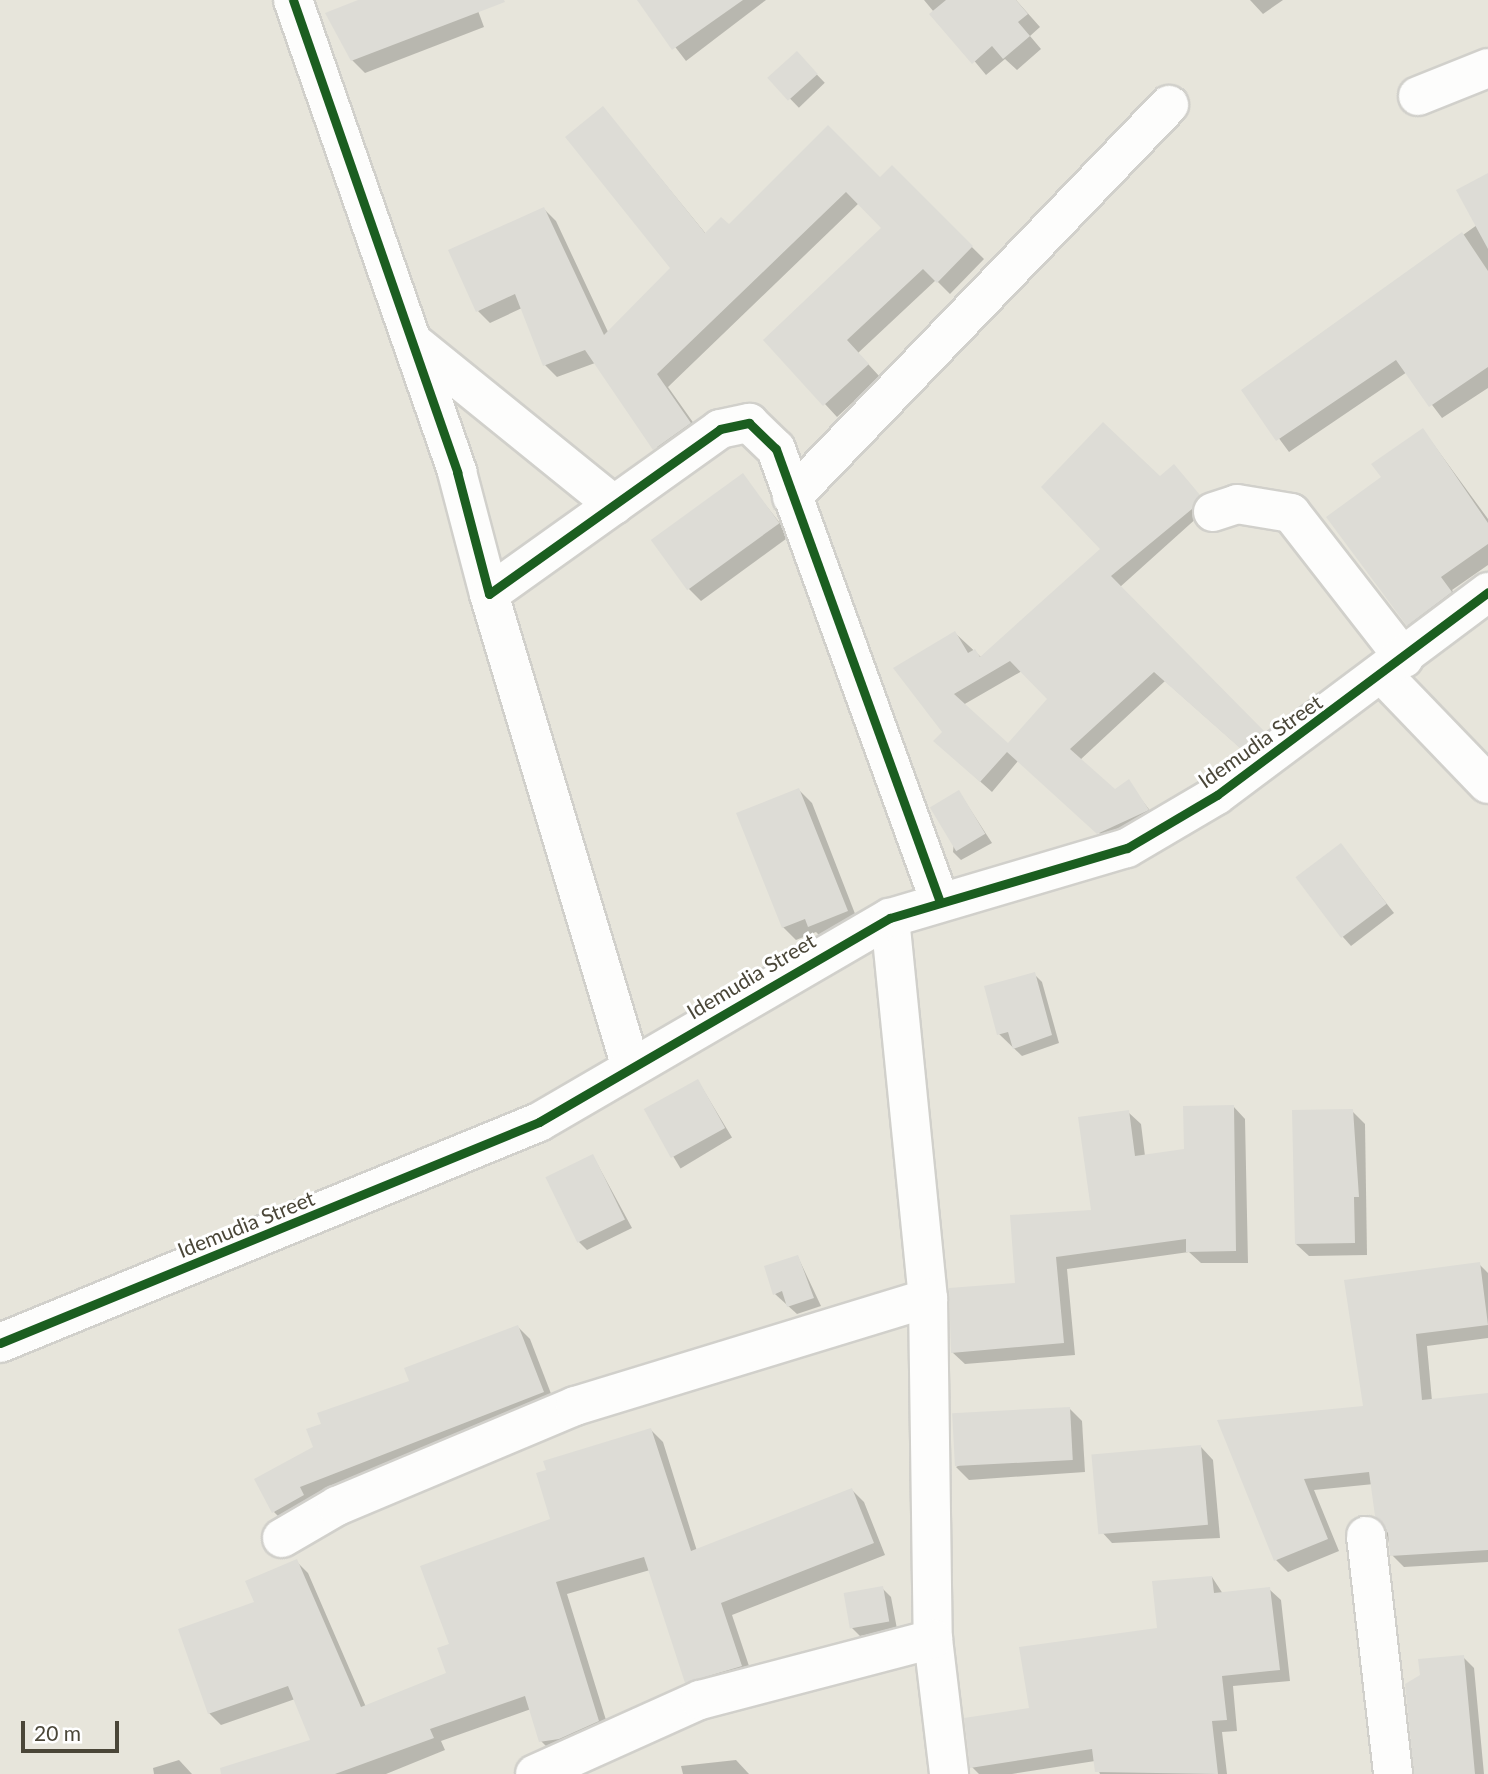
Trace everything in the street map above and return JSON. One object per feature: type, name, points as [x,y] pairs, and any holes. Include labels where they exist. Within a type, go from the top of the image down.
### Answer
[{"type":"street","points":[[293,0],[413,342],[485,561],[489,594],[631,1067]]},
{"type":"street","points":[[1418,96],[1488,68]]},
{"type":"street","points":[[792,497],[1169,105]]},
{"type":"street","points":[[413,342],[614,505]]},
{"type":"street","points":[[489,594],[734,423],[750,422],[767,435],[792,497],[940,902]]},
{"type":"street","points":[[1213,512],[1237,504],[1291,513],[1394,666],[1488,784]]},
{"type":"street","name":"Idemudia Street","points":[[0,1343],[540,1122],[890,918],[1126,848],[1217,795],[1394,666],[1488,592]]},
{"type":"street","points":[[890,918],[928,1298],[933,1639],[949,1774]]},
{"type":"street","points":[[282,1538],[337,1506],[575,1406],[928,1298]]},
{"type":"street","points":[[1366,1536],[1393,1774]]},
{"type":"street","points":[[535,1774],[700,1700],[933,1639]]},
{"type":"shaded area","points":[[0,0],[1488,0],[1488,1774],[0,1774]]},
{"type":"building","points":[[358,0],[505,2],[351,61],[325,13]]},
{"type":"building","points":[[637,0],[743,0],[672,50]]},
{"type":"building","points":[[946,0],[1016,0],[1028,14],[1018,22],[1030,36],[1003,59],[992,46],[972,64],[929,14]]},
{"type":"building","points":[[797,51],[818,74],[788,101],[767,78]]},
{"type":"building","points":[[603,106],[705,233],[721,217],[729,224],[828,125],[880,177],[892,165],[973,246],[937,283],[923,269],[847,340],[869,364],[823,406],[763,340],[881,228],[846,192],[657,374],[691,423],[653,450],[585,350],[543,366],[515,294],[476,312],[448,250],[544,207],[604,335],[670,268],[565,137]]},
{"type":"building","points":[[1488,173],[1488,249],[1456,190]]},
{"type":"building","points":[[1462,232],[1488,271],[1488,367],[1429,407],[1396,360],[1276,441],[1241,390]]},
{"type":"building","points":[[1103,422],[1160,476],[1174,464],[1200,495],[1192,509],[1111,576],[1265,732],[1241,749],[1154,672],[1070,749],[1115,789],[1129,779],[1149,810],[1097,834],[1007,752],[980,782],[933,741],[942,732],[893,668],[955,631],[968,653],[975,649],[980,657],[1100,549],[1041,487]],"holes":[[[1010,661],[1047,699],[1008,743],[954,694]]]},
{"type":"building","points":[[1423,428],[1488,523],[1488,544],[1441,577],[1452,592],[1407,626],[1326,517],[1381,477],[1371,464]]},
{"type":"building","points":[[743,473],[779,523],[687,590],[651,540]]},
{"type":"building","points":[[799,788],[848,911],[808,927],[805,919],[782,928],[736,813]]},
{"type":"building","points":[[959,790],[985,834],[956,851],[930,808]]},
{"type":"building","points":[[1341,843],[1387,904],[1341,938],[1295,877]]},
{"type":"building","points":[[1035,972],[1052,1035],[1013,1049],[1008,1032],[997,1035],[984,986]]},
{"type":"building","points":[[698,1079],[725,1128],[671,1158],[644,1109]]},
{"type":"building","points":[[1234,1105],[1236,1251],[1186,1252],[1186,1239],[1056,1257],[1064,1343],[951,1353],[949,1288],[1015,1283],[1010,1215],[1091,1210],[1078,1117],[1129,1110],[1135,1156],[1184,1149],[1183,1106]]},
{"type":"building","points":[[1353,1109],[1359,1197],[1354,1197],[1355,1243],[1295,1244],[1292,1110]]},
{"type":"building","points":[[593,1154],[625,1220],[577,1243],[545,1177]]},
{"type":"building","points":[[798,1255],[814,1298],[787,1307],[782,1291],[773,1295],[764,1266]]},
{"type":"building","points":[[1480,1262],[1488,1325],[1416,1334],[1422,1400],[1488,1393],[1488,1550],[1390,1556],[1388,1533],[1375,1516],[1369,1472],[1304,1479],[1328,1539],[1274,1561],[1217,1420],[1363,1406],[1344,1280]]},
{"type":"building","points":[[518,1325],[544,1392],[300,1487],[304,1495],[272,1513],[254,1479],[313,1447],[306,1429],[321,1424],[317,1413],[409,1381],[404,1368]]},
{"type":"building","points":[[1070,1407],[1073,1460],[955,1466],[952,1413]]},
{"type":"building","points":[[651,1428],[691,1551],[852,1488],[874,1543],[721,1603],[742,1666],[685,1683],[644,1557],[556,1582],[599,1721],[559,1739],[539,1742],[525,1696],[430,1729],[434,1738],[335,1774],[221,1774],[220,1768],[310,1740],[288,1686],[208,1714],[178,1629],[254,1602],[245,1581],[297,1559],[361,1707],[446,1673],[437,1648],[449,1644],[420,1566],[550,1519],[536,1473],[546,1470],[543,1461]]},
{"type":"building","points":[[1201,1445],[1208,1525],[1098,1534],[1091,1455]]},
{"type":"building","points":[[1212,1576],[1214,1593],[1270,1587],[1280,1670],[1222,1676],[1227,1720],[1212,1721],[1218,1774],[1095,1772],[1092,1749],[970,1768],[964,1718],[1029,1708],[1019,1647],[1157,1628],[1152,1581]]},
{"type":"building","points":[[883,1586],[889,1621],[850,1628],[844,1593]]},
{"type":"building","points":[[1464,1655],[1475,1774],[1414,1774],[1405,1684],[1420,1675],[1418,1659]]},
{"type":"cycle path","points":[[293,0],[457,472],[489,594],[720,429],[749,423],[776,449],[940,902]]},
{"type":"cycle path","points":[[0,1343],[539,1122],[890,918],[1127,848],[1217,795],[1488,592]]}]
